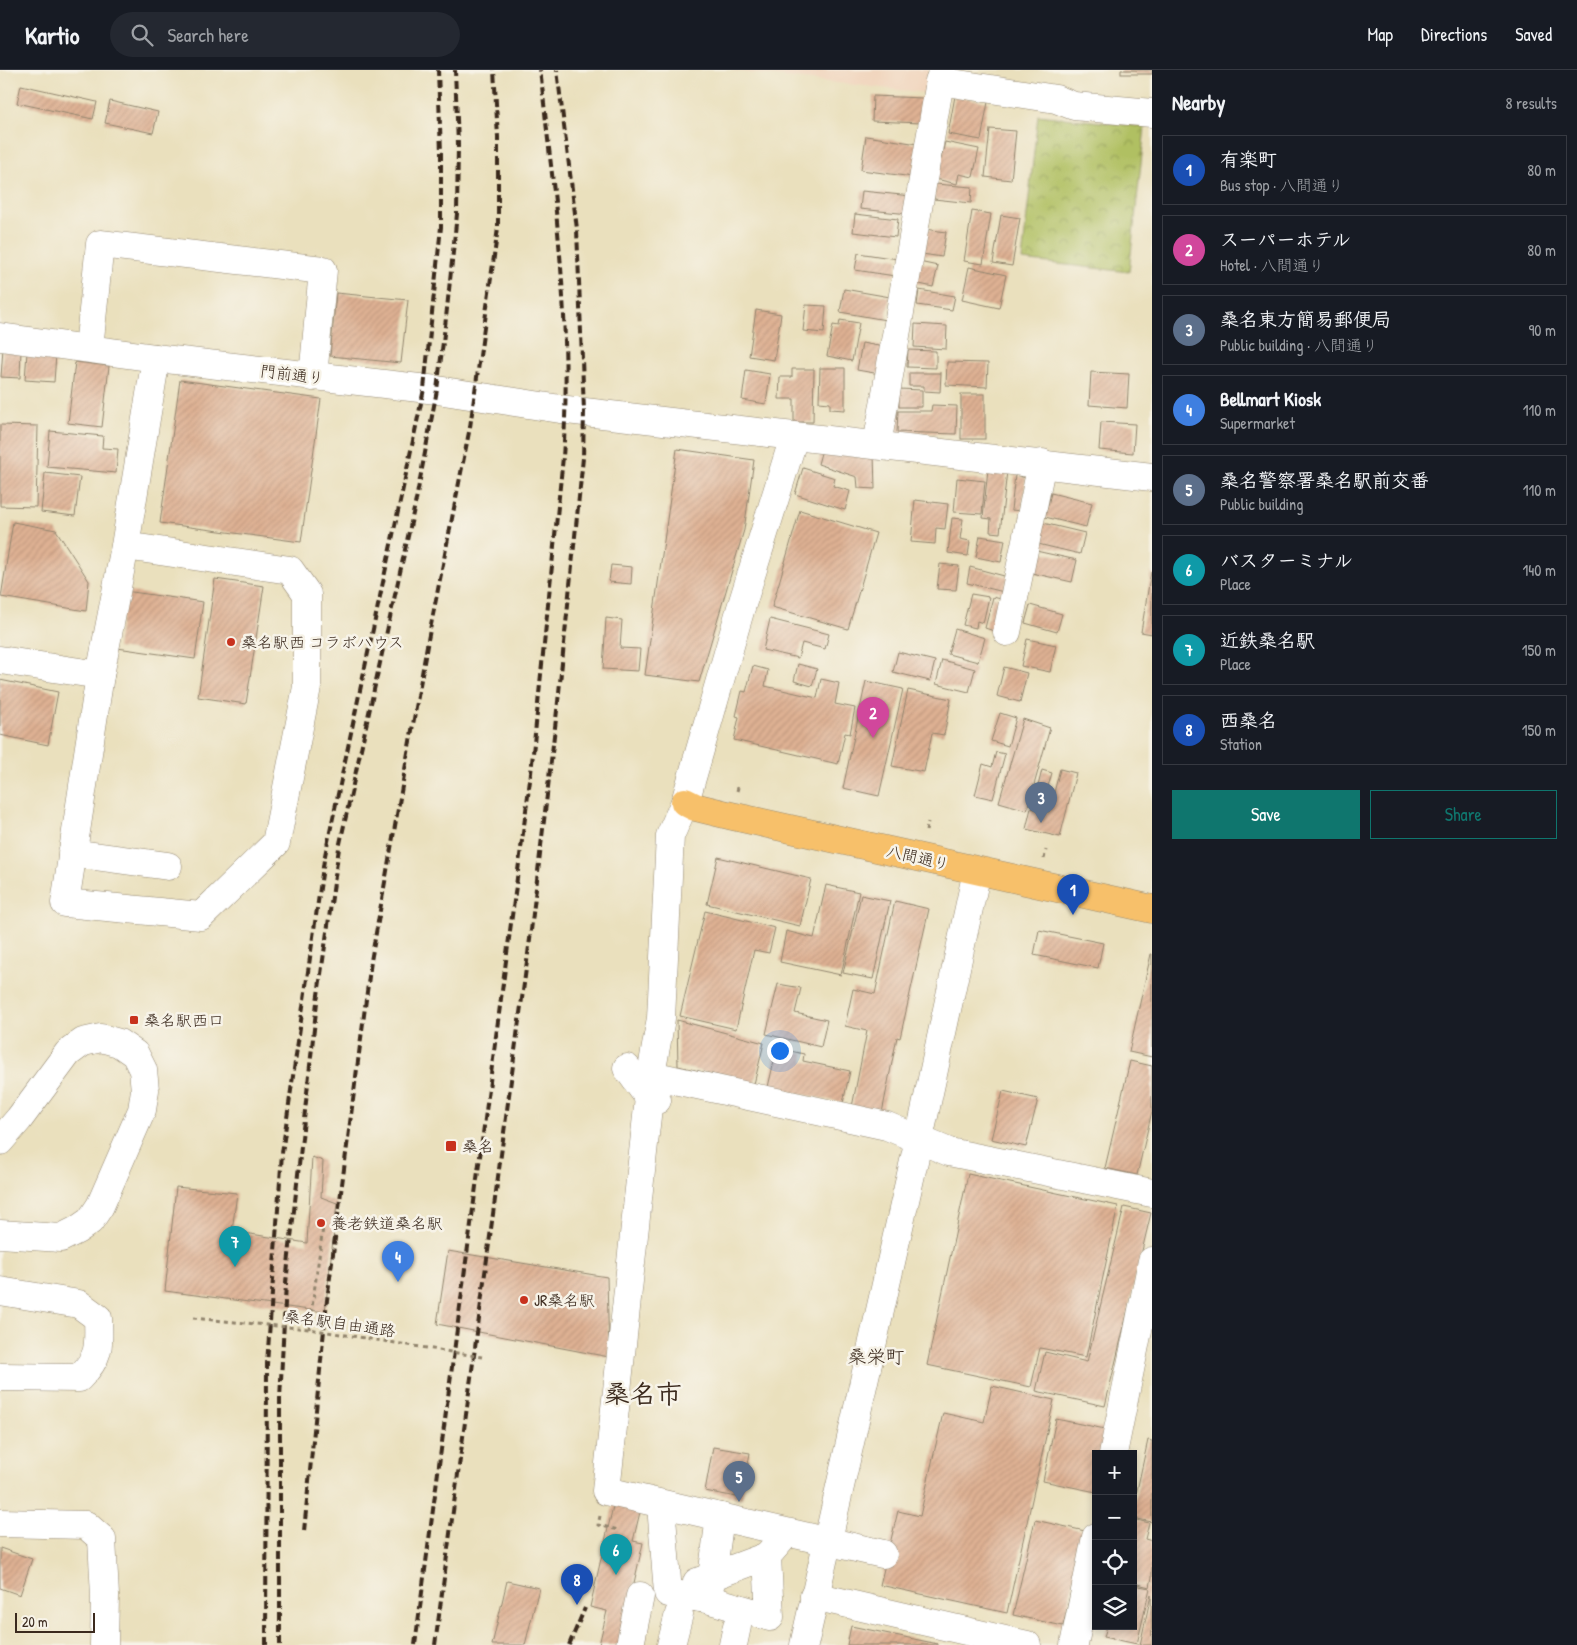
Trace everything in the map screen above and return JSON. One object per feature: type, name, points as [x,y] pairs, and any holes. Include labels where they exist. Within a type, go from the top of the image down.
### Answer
[{"type":"main road","name":"八間通り","points":[[685,802],[732,816],[1152,909]]},
{"type":"street","points":[[877,445],[940,76],[1056,99],[1074,106],[1152,113]]},
{"type":"street","points":[[89,348],[100,244],[323,270],[313,377]]},
{"type":"street","name":"門前通り","points":[[0,337],[156,358],[437,390],[567,410],[1152,477]]},
{"type":"street","points":[[125,546],[290,570],[307,594],[307,687],[276,843],[201,916],[65,903],[100,675],[125,546],[156,358]]},
{"type":"street","points":[[794,437],[740,611],[685,802],[670,836],[661,1018],[650,1075],[887,1126],[949,1152],[1152,1193]]},
{"type":"street","points":[[1007,632],[1042,463]]},
{"type":"street","points":[[0,660],[100,675]]},
{"type":"street","points":[[72,853],[168,866]]},
{"type":"street","points":[[804,1645],[978,870]]},
{"type":"street","points":[[0,1141],[19,1119],[68,1052],[83,1042],[101,1038],[119,1043],[135,1054],[144,1070],[145,1090],[142,1110],[100,1206],[90,1221],[61,1238],[0,1234]]},
{"type":"street","points":[[627,1068],[654,1099],[606,1491],[883,1554]]},
{"type":"street","points":[[0,1113],[40,1090]]},
{"type":"street","points":[[1114,1450],[1152,1261]]},
{"type":"street","points":[[0,1291],[79,1304],[98,1318],[99,1344],[92,1364],[79,1378],[0,1377]]},
{"type":"street","points":[[662,1504],[673,1604],[671,1645]]},
{"type":"street","points":[[710,1588],[720,1517]]},
{"type":"street","points":[[0,1523],[86,1525],[102,1539],[105,1596],[104,1645]]},
{"type":"street","points":[[673,1604],[710,1588],[767,1556],[787,1533]]},
{"type":"street","points":[[1074,1645],[1095,1540]]},
{"type":"street","points":[[710,1588],[770,1617],[767,1556]]},
{"type":"street","points":[[630,1645],[640,1596]]},
{"type":"street","points":[[814,1596],[1027,1645]]},
{"type":"path","points":[[309,1329],[324,1220]]},
{"type":"path","name":"桑名駅自由通路","points":[[193,1318],[309,1329],[482,1357]]},
{"type":"shaded area","points":[[733,70],[929,70],[926,93]]},
{"type":"green space","points":[[1038,115],[1145,127],[1129,272],[1022,260]]},
{"type":"building","points":[[1121,70],[1152,70],[1152,74],[1121,74]]},
{"type":"building","points":[[21,85],[97,102],[93,119],[17,103]]},
{"type":"building","points":[[873,96],[923,98],[922,123],[872,121]]},
{"type":"building","points":[[955,96],[988,102],[981,140],[948,134]]},
{"type":"building","points":[[110,101],[158,112],[153,133],[105,123]]},
{"type":"building","points":[[990,129],[1016,131],[1011,180],[985,177]]},
{"type":"building","points":[[866,136],[918,144],[913,177],[861,170]]},
{"type":"building","points":[[945,142],[979,149],[973,177],[959,174],[957,184],[936,179]]},
{"type":"building","points":[[935,184],[972,187],[971,203],[934,199]]},
{"type":"building","points":[[862,191],[911,196],[909,214],[860,209]]},
{"type":"building","points":[[972,211],[991,214],[983,264],[964,261]]},
{"type":"building","points":[[855,214],[898,219],[896,237],[853,232]]},
{"type":"building","points":[[1001,215],[1020,218],[1012,266],[993,263]]},
{"type":"building","points":[[925,229],[946,232],[942,257],[922,254]]},
{"type":"building","points":[[858,253],[898,259],[895,276],[855,270]]},
{"type":"building","points":[[919,262],[938,266],[933,287],[915,283]]},
{"type":"building","points":[[969,267],[1006,275],[999,308],[962,300]]},
{"type":"building","points":[[844,289],[890,297],[886,320],[840,312]]},
{"type":"building","points":[[919,290],[955,296],[952,310],[917,305]]},
{"type":"building","points":[[336,293],[408,300],[401,363],[330,356]]},
{"type":"building","points":[[806,305],[826,306],[824,333],[803,331]]},
{"type":"building","points":[[756,310],[781,314],[774,360],[749,356]]},
{"type":"building","points":[[840,320],[859,323],[852,361],[827,356],[833,325],[839,326]]},
{"type":"building","points":[[915,324],[947,326],[946,349],[914,347]]},
{"type":"building","points":[[862,343],[884,347],[880,374],[857,370]]},
{"type":"building","points":[[3,348],[21,349],[20,378],[1,377]]},
{"type":"building","points":[[908,350],[936,351],[936,368],[907,367]]},
{"type":"building","points":[[27,352],[56,354],[54,382],[25,380]]},
{"type":"building","points":[[75,362],[109,366],[102,427],[68,423]]},
{"type":"building","points":[[947,362],[988,363],[987,387],[946,385]]},
{"type":"building","points":[[820,368],[845,368],[845,410],[830,409],[830,403],[819,402]]},
{"type":"building","points":[[792,369],[814,369],[813,422],[794,422],[794,399],[779,399],[780,377],[792,377]]},
{"type":"building","points":[[746,370],[770,374],[766,404],[742,400]]},
{"type":"building","points":[[1091,372],[1129,374],[1127,408],[1089,405]]},
{"type":"building","points":[[909,373],[941,373],[940,392],[924,391],[924,386],[909,386]]},
{"type":"building","points":[[180,380],[321,399],[301,542],[160,523]]},
{"type":"building","points":[[899,389],[922,390],[922,407],[899,407]]},
{"type":"building","points":[[961,394],[985,394],[985,439],[961,439]]},
{"type":"building","points":[[932,405],[957,406],[956,434],[897,432],[898,411],[931,411]]},
{"type":"building","points":[[1101,422],[1135,424],[1133,453],[1099,450]]},
{"type":"building","points":[[0,425],[38,426],[36,507],[0,506]]},
{"type":"building","points":[[50,431],[103,436],[102,448],[118,449],[116,473],[47,467]]},
{"type":"building","points":[[677,449],[754,460],[744,530],[699,682],[645,675]]},
{"type":"building","points":[[821,453],[874,455],[875,489],[858,488],[857,477],[818,464]]},
{"type":"building","points":[[803,468],[835,478],[833,486],[850,491],[845,510],[795,494]]},
{"type":"building","points":[[988,469],[1007,471],[1000,533],[990,532],[991,519],[983,518]]},
{"type":"building","points":[[45,473],[80,477],[75,516],[41,512]]},
{"type":"building","points":[[1015,475],[1026,478],[1022,511],[1011,510]]},
{"type":"building","points":[[957,478],[985,481],[982,514],[954,512]]},
{"type":"building","points":[[1051,493],[1092,503],[1086,527],[1045,517]]},
{"type":"building","points":[[915,500],[948,504],[945,529],[936,528],[935,544],[911,542]]},
{"type":"building","points":[[800,510],[876,533],[848,629],[772,607]]},
{"type":"building","points":[[952,518],[963,519],[960,539],[970,541],[968,556],[948,553]]},
{"type":"building","points":[[13,522],[56,530],[89,581],[86,611],[1,597]]},
{"type":"building","points":[[1043,523],[1085,533],[1080,554],[1038,544]]},
{"type":"building","points":[[980,536],[1005,540],[1001,562],[976,557]]},
{"type":"building","points":[[1036,551],[1077,560],[1072,582],[1032,573]]},
{"type":"building","points":[[940,564],[959,566],[956,590],[937,589]]},
{"type":"building","points":[[611,565],[632,567],[631,584],[609,582]]},
{"type":"building","points":[[970,567],[1008,577],[1004,592],[967,583]]},
{"type":"building","points":[[1152,572],[1152,634],[1141,632]]},
{"type":"building","name":"桑名駅西 コラボハウス","points":[[215,579],[264,586],[246,704],[198,697]]},
{"type":"building","points":[[125,591],[203,602],[195,659],[117,648]]},
{"type":"building","points":[[971,594],[989,597],[983,623],[977,621],[976,628],[963,625]]},
{"type":"building","points":[[993,597],[1005,600],[997,632],[985,628]]},
{"type":"building","points":[[1030,605],[1062,614],[1057,632],[1025,623]]},
{"type":"building","points":[[606,618],[622,620],[620,648],[640,649],[638,671],[603,669]]},
{"type":"building","points":[[770,619],[829,634],[825,649],[802,643],[798,658],[763,650]]},
{"type":"building","points":[[955,629],[985,638],[978,662],[948,654]]},
{"type":"building","points":[[1027,639],[1056,645],[1050,672],[1021,666]]},
{"type":"building","points":[[898,652],[935,661],[930,681],[893,672]]},
{"type":"building","points":[[942,660],[975,669],[969,692],[936,684]]},
{"type":"building","points":[[798,664],[817,669],[812,686],[794,681]]},
{"type":"building","points":[[753,666],[768,670],[765,686],[817,698],[821,679],[839,683],[835,704],[855,708],[850,734],[845,733],[838,764],[734,740],[739,717],[736,716],[742,691],[746,692]]},
{"type":"building","points":[[1004,667],[1027,673],[1020,702],[997,696]]},
{"type":"building","points":[[0,680],[58,692],[48,745],[0,735]]},
{"type":"building","points":[[866,681],[903,689],[879,796],[843,788]]},
{"type":"building","points":[[908,690],[951,699],[944,735],[932,733],[924,772],[892,766]]},
{"type":"building","points":[[1000,713],[1016,718],[1008,746],[991,741]]},
{"type":"building","points":[[1023,719],[1050,728],[1027,810],[999,802]]},
{"type":"building","points":[[996,752],[1005,754],[993,799],[975,795],[983,764],[992,767]]},
{"type":"building","points":[[1060,769],[1076,773],[1060,837],[1026,829],[1031,808],[1049,812]]},
{"type":"building","points":[[1042,770],[1052,773],[1046,793],[1037,790]]},
{"type":"building","points":[[718,857],[811,879],[800,926],[707,904]]},
{"type":"building","points":[[826,885],[859,892],[841,975],[780,962],[786,931],[814,938]]},
{"type":"building","points":[[861,895],[890,901],[873,979],[843,973]]},
{"type":"building","points":[[895,901],[929,909],[900,1038],[897,1037],[882,1113],[852,1107],[867,1031],[845,1026],[853,989],[875,994]]},
{"type":"building","points":[[705,911],[775,928],[769,953],[754,950],[736,1029],[680,1016]]},
{"type":"building","points":[[1039,930],[1103,943],[1098,968],[1034,955]]},
{"type":"building","points":[[1152,954],[1152,1057],[1129,1052]]},
{"type":"building","points":[[778,984],[801,988],[795,1013],[827,1020],[821,1047],[766,1034]]},
{"type":"building","points":[[677,1020],[764,1043],[754,1084],[678,1066]]},
{"type":"building","points":[[777,1048],[804,1054],[803,1061],[850,1071],[843,1103],[768,1087]]},
{"type":"building","points":[[1130,1061],[1152,1066],[1152,1111],[1137,1175],[1105,1168]]},
{"type":"building","points":[[1003,1091],[1038,1099],[1026,1147],[991,1139]]},
{"type":"building","points":[[312,1157],[323,1161],[321,1197],[337,1203],[325,1312],[165,1291],[176,1187],[237,1193],[232,1231],[307,1243]]},
{"type":"building","points":[[968,1174],[1118,1206],[1086,1357],[1040,1348],[1031,1387],[927,1365]]},
{"type":"building","points":[[1124,1207],[1151,1213],[1105,1406],[1036,1391],[1045,1352],[1087,1362]]},
{"type":"building","name":"JR桑名駅","points":[[448,1251],[607,1277],[609,1357],[437,1324]]},
{"type":"building","points":[[992,1386],[1054,1400],[1007,1613],[880,1585],[898,1511],[920,1516],[943,1413],[984,1422]]},
{"type":"building","points":[[1056,1419],[1110,1430],[1106,1450],[1092,1450],[1092,1491],[1043,1481]]},
{"type":"building","points":[[1148,1440],[1152,1441],[1152,1522],[1137,1519],[1137,1491]]},
{"type":"building","points":[[713,1447],[750,1453],[742,1498],[705,1491]]},
{"type":"building","points":[[614,1502],[641,1508],[633,1541],[643,1543],[620,1645],[599,1645],[607,1611],[590,1607]]},
{"type":"building","points":[[1035,1520],[1085,1531],[1063,1626],[1013,1615]]},
{"type":"building","points":[[1137,1520],[1149,1523],[1145,1539],[1152,1541],[1152,1577],[1150,1587],[1137,1584]]},
{"type":"building","points":[[0,1548],[32,1559],[20,1595],[0,1588]]},
{"type":"building","points":[[507,1581],[539,1588],[525,1645],[492,1645]]},
{"type":"building","points":[[1137,1586],[1150,1588],[1137,1644],[1104,1637],[1106,1630],[1137,1630]]},
{"type":"building","points":[[1151,1595],[1152,1645],[1140,1645]]},
{"type":"building","points":[[851,1626],[938,1644],[938,1645],[847,1645]]},
{"type":"railway","points":[[266,1645],[267,1364],[282,1153],[324,860],[424,389],[441,227],[438,70]]},
{"type":"railway","points":[[280,1645],[280,1399],[286,1283],[317,1002],[339,848],[416,500],[437,390],[457,214],[458,144],[455,70]]},
{"type":"railway","points":[[304,1531],[327,1300],[371,961],[428,640],[470,427],[498,228],[498,137],[494,70]]},
{"type":"railway","points":[[415,1645],[531,773],[563,457],[566,384],[564,311],[555,201],[540,70]]},
{"type":"railway","points":[[435,1645],[530,939],[558,702],[583,458],[584,411],[577,229],[557,70]]},
{"type":"railway","points":[[569,1645],[585,1608]]},
{"type":"place","name":"桑名駅西 コラボハウス","points":[[231,642]]},
{"type":"place","name":"スーパーホテル","points":[[873,738]]},
{"type":"place","name":"桑名東方簡易郵便局","points":[[1041,823]]},
{"type":"place","name":"有楽町","points":[[1073,915]]},
{"type":"place","name":"桑名駅西口","points":[[134,1020]]},
{"type":"place","name":"桑名","points":[[451,1146]]},
{"type":"place","name":"養老鉄道桑名駅","points":[[321,1223]]},
{"type":"place","name":"近鉄桑名駅","points":[[235,1267]]},
{"type":"place","name":"Bellmart Kiosk","points":[[398,1282]]},
{"type":"place","name":"JR桑名駅","points":[[524,1300]]},
{"type":"place","name":"桑名警察署桑名駅前交番","points":[[739,1502]]},
{"type":"place","name":"バスターミナル","points":[[616,1575]]},
{"type":"place","name":"西桑名","points":[[577,1605]]},
{"type":"district","name":"桑栄町","points":[[876,1356]]},
{"type":"district","name":"桑名市","points":[[643,1393]]}]
